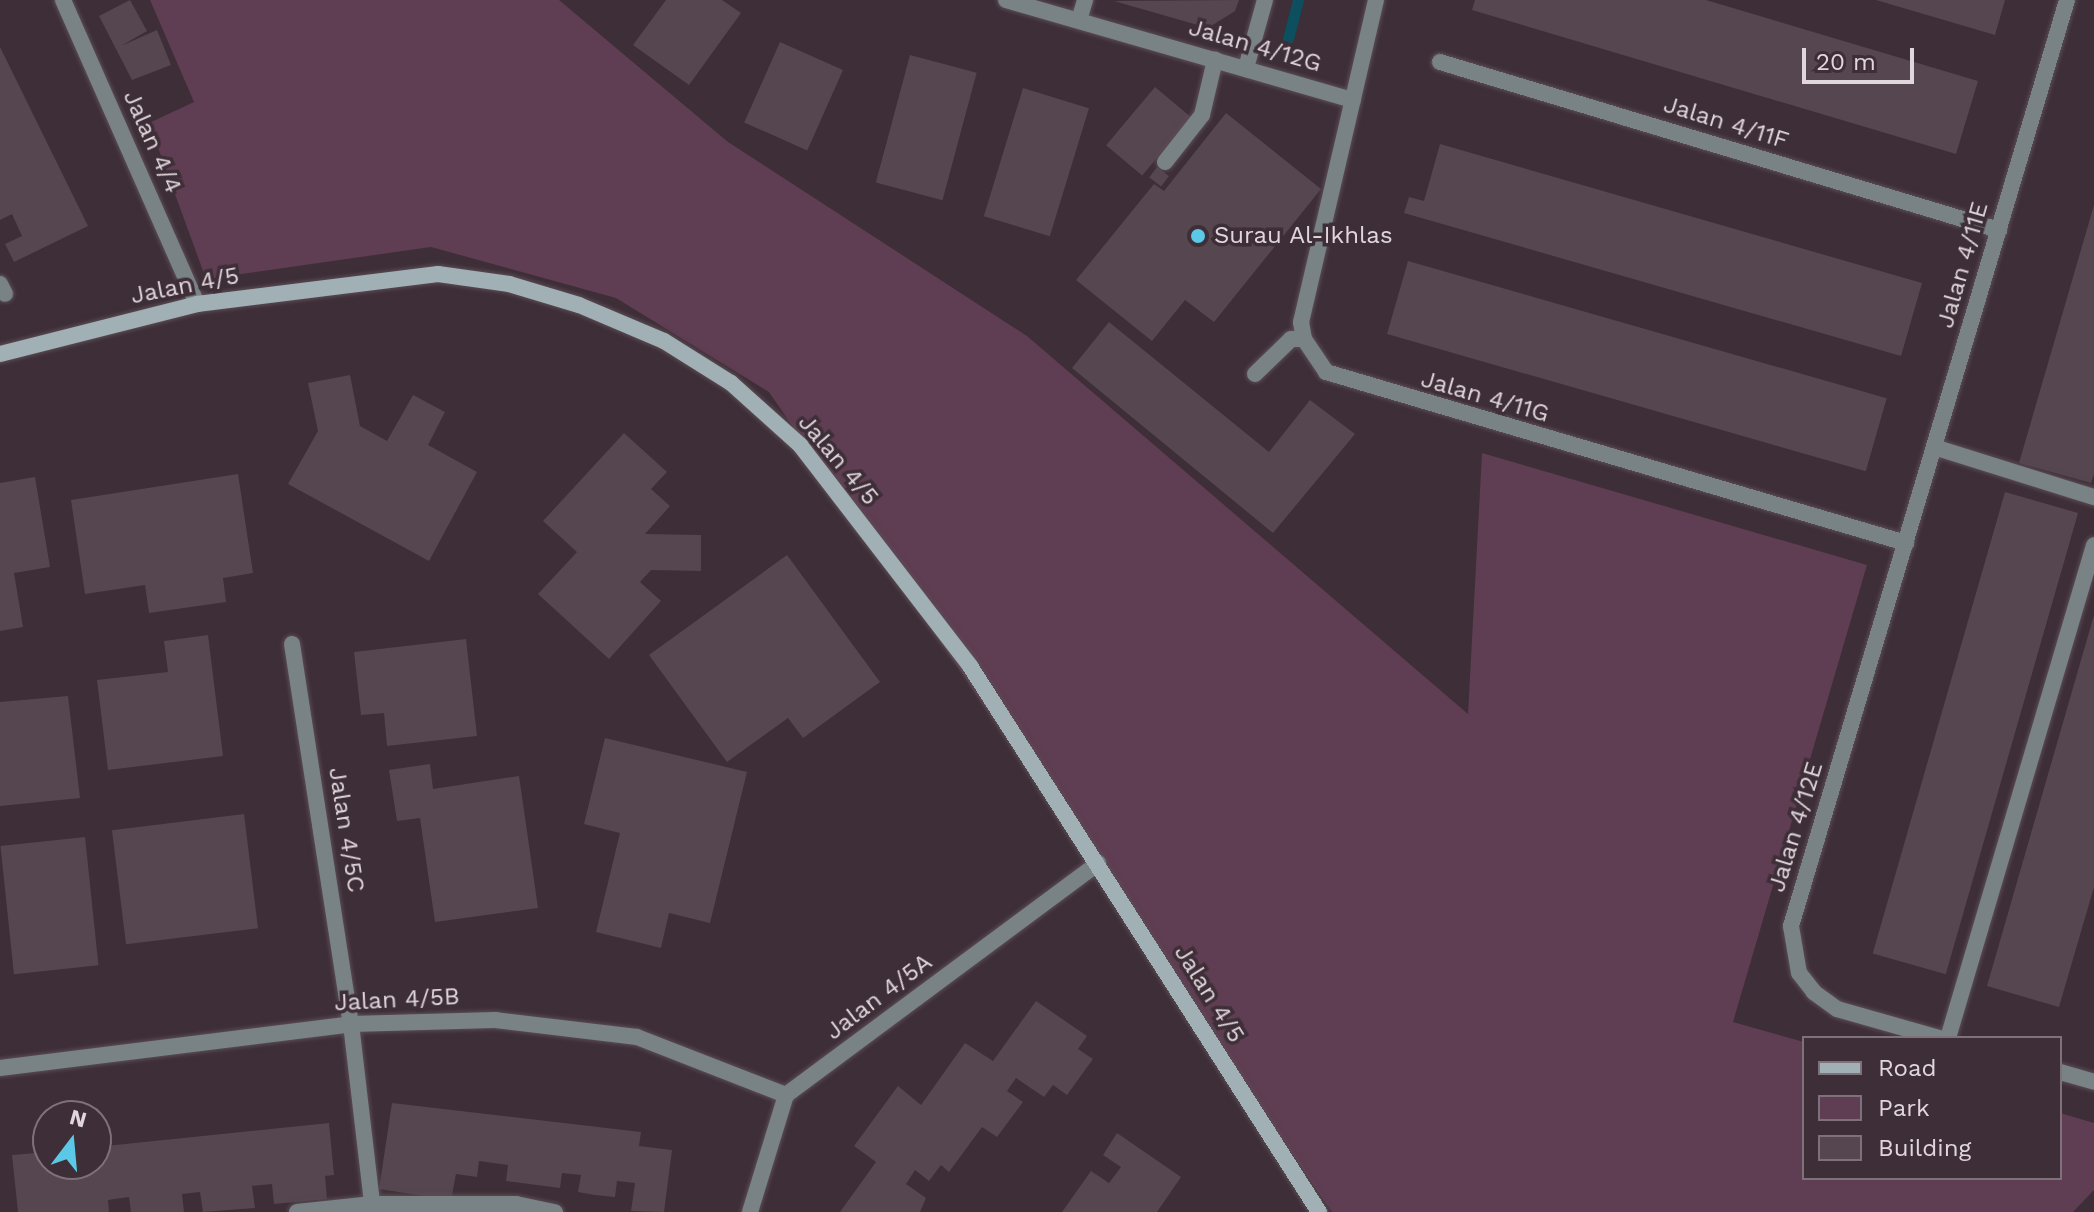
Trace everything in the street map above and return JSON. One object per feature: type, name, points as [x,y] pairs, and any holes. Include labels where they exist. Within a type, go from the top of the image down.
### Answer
[{"type":"street","name":"Jalan 4/4","points":[[63,0],[197,304]]},
{"type":"street","name":"Jalan 4/12G","points":[[1006,0],[1353,100]]},
{"type":"street","points":[[1079,20],[1085,0]]},
{"type":"street","points":[[1246,68],[1265,0]]},
{"type":"street","points":[[1255,374],[1291,339],[1304,339],[1301,322],[1376,0]]},
{"type":"street","name":"Jalan 4/11E","points":[[1906,543],[2067,0]]},
{"type":"street","points":[[1165,162],[1202,115],[1215,60]]},
{"type":"street","name":"Jalan 4/11F","points":[[1440,62],[1999,230]]},
{"type":"street","name":"Jalan 4/5","points":[[0,354],[197,304],[438,274],[509,284],[579,305],[664,341],[731,383],[800,445],[970,666],[1319,1212]]},
{"type":"street","name":"Jalan 4/11G","points":[[1304,339],[1326,372],[1343,381],[1906,543]]},
{"type":"street","points":[[1934,447],[2094,497]]},
{"type":"street","name":"Jalan 4/12E","points":[[1906,543],[1791,926],[1799,973],[1814,992],[1837,1009],[1932,1036]]},
{"type":"street","points":[[1949,1036],[2094,545]]},
{"type":"street","name":"Jalan 4/5C","points":[[292,644],[351,1024],[373,1208]]},
{"type":"street","name":"Jalan 4/5A","points":[[786,1095],[1098,863]]},
{"type":"street","name":"Jalan 4/5B","points":[[0,1068],[351,1024],[495,1020],[637,1037],[786,1095]]},
{"type":"street","points":[[2062,1073],[2094,1081]]},
{"type":"street","points":[[750,1212],[786,1095]]},
{"type":"street","points":[[297,1212],[516,1204],[555,1212]]},
{"type":"green space","points":[[150,0],[559,0],[728,142],[1027,336],[1468,714],[1482,453],[1867,565],[1733,1022],[1802,1041],[1802,1180],[2062,1180],[2062,1114],[2094,1123],[2094,1190],[2073,1212],[1332,1212],[769,392],[616,298],[431,247],[206,279],[149,123],[194,102]]},
{"type":"building","points":[[130,0],[147,31],[121,46],[157,30],[171,65],[132,80],[99,16]]},
{"type":"building","points":[[666,0],[722,0],[741,13],[689,85],[633,45]]},
{"type":"building","points":[[1239,0],[1235,11],[1208,28],[1114,1]]},
{"type":"building","points":[[1475,0],[1706,0],[1978,81],[1956,154],[1472,10]]},
{"type":"building","points":[[1876,0],[2005,0],[1995,35]]},
{"type":"building","points":[[780,42],[843,70],[807,150],[744,122]]},
{"type":"building","points":[[0,47],[88,226],[14,262],[5,244],[22,236],[12,214],[0,220]]},
{"type":"building","points":[[910,55],[977,73],[942,200],[876,183]]},
{"type":"building","points":[[1155,87],[1191,117],[1142,175],[1106,145]]},
{"type":"building","points":[[1023,88],[1089,108],[1050,236],[984,216]]},
{"type":"building","name":"Surau Al-Ikhlas","points":[[1226,113],[1321,189],[1214,322],[1185,300],[1152,341],[1076,280],[1154,184],[1164,191]]},
{"type":"building","points":[[1440,144],[1922,283],[1901,356],[1404,213],[1409,197],[1424,201]]},
{"type":"building","points":[[1157,167],[1169,176],[1161,186],[1149,177]]},
{"type":"building","points":[[2094,205],[2094,474],[2091,483],[2019,463]]},
{"type":"building","points":[[1408,261],[1887,398],[1866,471],[1387,334]]},
{"type":"building","points":[[1109,322],[1269,452],[1310,400],[1355,434],[1273,533],[1072,368]]},
{"type":"building","points":[[350,375],[360,426],[387,441],[413,395],[445,412],[428,445],[477,472],[429,561],[288,484],[318,431],[308,383]]},
{"type":"building","points":[[624,433],[667,472],[651,489],[670,506],[645,534],[701,535],[701,571],[651,570],[640,582],[661,601],[609,659],[538,594],[577,552],[543,521]]},
{"type":"building","points":[[238,474],[253,573],[223,578],[226,602],[149,613],[145,585],[85,594],[71,500]]},
{"type":"building","points":[[35,477],[50,567],[14,573],[23,627],[0,631],[0,483]]},
{"type":"building","points":[[2005,492],[2078,513],[1946,974],[1873,953]]},
{"type":"building","points":[[787,555],[880,682],[803,738],[788,718],[727,762],[649,655]]},
{"type":"building","points":[[2094,615],[2094,887],[2059,1007],[1987,986]]},
{"type":"building","points":[[208,635],[223,756],[108,770],[97,680],[168,672],[164,641]]},
{"type":"building","points":[[466,639],[477,736],[387,746],[384,713],[361,715],[354,652]]},
{"type":"building","points":[[68,696],[80,798],[0,806],[0,702]]},
{"type":"building","points":[[605,738],[747,772],[710,923],[669,913],[661,948],[596,932],[620,833],[584,824]]},
{"type":"building","points":[[430,764],[433,789],[519,776],[538,908],[435,922],[420,818],[397,821],[389,770]]},
{"type":"building","points":[[244,814],[258,928],[126,944],[112,830]]},
{"type":"building","points":[[85,837],[98,965],[14,974],[0,846]]},
{"type":"building","points":[[1036,1001],[1087,1036],[1078,1049],[1093,1059],[1067,1095],[1053,1085],[1044,1097],[1016,1078],[1007,1091],[1023,1102],[997,1137],[982,1127],[949,1172],[941,1165],[929,1181],[915,1170],[906,1184],[926,1198],[920,1212],[840,1212],[876,1162],[854,1146],[898,1086],[921,1105],[965,1043],[993,1061]]},
{"type":"building","points":[[392,1103],[641,1132],[639,1146],[672,1150],[664,1212],[631,1211],[635,1183],[617,1181],[615,1197],[595,1195],[578,1192],[581,1175],[562,1173],[560,1188],[506,1181],[508,1165],[479,1161],[477,1177],[456,1174],[451,1200],[379,1189]]},
{"type":"building","points":[[329,1123],[334,1175],[325,1176],[327,1199],[274,1204],[272,1184],[252,1186],[255,1208],[203,1212],[200,1192],[182,1194],[184,1212],[131,1212],[129,1197],[108,1200],[109,1212],[18,1212],[12,1155],[32,1153],[32,1180],[112,1180],[112,1145]]},
{"type":"building","points":[[1117,1133],[1181,1177],[1157,1212],[1062,1212],[1091,1171],[1109,1183],[1121,1167],[1103,1155]]},
{"type":"waterway","points":[[1286,46],[1298,0]]},
{"type":"place","name":"Surau Al-Ikhlas","points":[[1198,236]]}]
